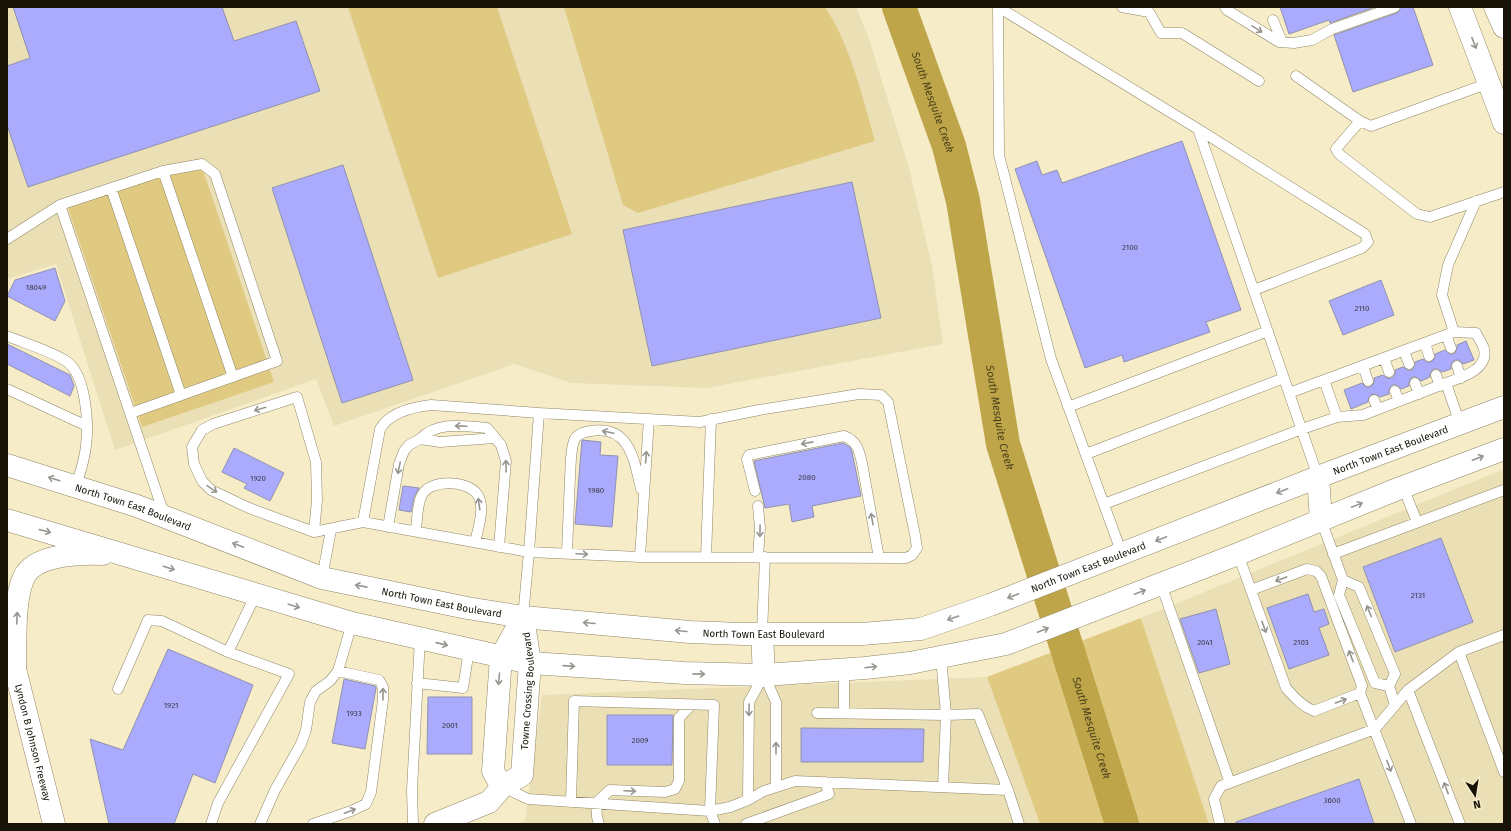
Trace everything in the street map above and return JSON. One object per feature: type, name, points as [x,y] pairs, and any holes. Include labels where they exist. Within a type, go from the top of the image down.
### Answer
[{"type":"main road","points":[[1460,7],[1497,80],[1504,123]]},
{"type":"main road","points":[[1495,7],[1504,27]]},
{"type":"main road","name":"North Town East Boulevard","points":[[7,465],[76,486],[165,517],[322,578],[522,617],[690,632],[742,634],[862,634],[921,629],[990,605],[1318,477],[1504,407]]},
{"type":"main road","points":[[7,520],[352,623],[530,663],[685,674],[764,675],[844,670],[941,657],[1006,644],[1238,554],[1403,486],[1504,449]]},
{"type":"main road","points":[[1318,477],[1321,520]]},
{"type":"main road","points":[[15,671],[18,606],[24,577],[28,571],[49,560],[63,556],[86,554],[127,555]]},
{"type":"main road","name":"Towne Crossing Boulevard","points":[[502,787],[493,771],[501,657],[522,617]]},
{"type":"main road","name":"Towne Crossing Boulevard","points":[[434,824],[489,802],[502,787],[522,776],[530,663],[522,617]]},
{"type":"main road","points":[[762,634],[764,675]]},
{"type":"main road","name":"Lyndon B Johnson Freeway","points":[[7,640],[54,824]]},
{"type":"lane","points":[[998,7],[1198,129],[1364,234],[1368,242],[1362,248],[1254,290]]},
{"type":"lane","points":[[998,7],[999,155],[1051,359],[1122,554]]},
{"type":"lane","points":[[1122,7],[1138,8],[1150,12],[1161,33],[1182,33],[1259,81]]},
{"type":"lane","points":[[1226,7],[1227,10],[1282,42],[1294,44],[1312,40],[1332,29],[1395,7]]},
{"type":"lane","points":[[1273,20],[1282,42]]},
{"type":"lane","points":[[1296,76],[1360,121],[1371,126],[1497,80]]},
{"type":"lane","points":[[1360,121],[1336,148],[1339,154],[1417,214],[1430,217],[1504,192]]},
{"type":"lane","points":[[1198,129],[1318,477]]},
{"type":"lane","points":[[7,239],[60,205],[163,171],[202,164],[215,174],[277,361],[131,413]]},
{"type":"lane","points":[[163,171],[233,377]]},
{"type":"lane","points":[[111,188],[181,395]]},
{"type":"lane","points":[[1451,348],[1450,333],[1442,295],[1448,265],[1476,201]]},
{"type":"lane","points":[[60,205],[165,517]]},
{"type":"lane","points":[[1068,407],[1268,331]]},
{"type":"lane","points":[[1104,504],[1302,429],[1337,417],[1363,414],[1376,404],[1397,396],[1419,394],[1461,378],[1472,373],[1483,363],[1485,350],[1476,333],[1450,333],[1290,393]]},
{"type":"lane","points":[[7,336],[67,361],[76,370],[84,397],[87,426],[86,444],[76,486]]},
{"type":"lane","points":[[1425,343],[1430,356]]},
{"type":"lane","points":[[1404,351],[1409,364]]},
{"type":"lane","points":[[1384,358],[1389,372]]},
{"type":"lane","points":[[1363,366],[1368,381]]},
{"type":"lane","points":[[1457,366],[1461,378]]},
{"type":"lane","points":[[1436,375],[1443,384],[1460,424]]},
{"type":"lane","points":[[1086,454],[1284,378]]},
{"type":"lane","points":[[1324,380],[1337,417]]},
{"type":"lane","points":[[1415,383],[1419,394]]},
{"type":"lane","points":[[7,389],[87,426]]},
{"type":"lane","points":[[314,532],[317,500],[316,462],[297,398],[202,430],[192,447],[192,455],[194,464],[202,481],[211,490],[249,508],[314,532],[331,530],[363,522],[529,552],[640,557],[906,558],[912,555],[917,548],[888,402],[881,395],[859,394],[759,410],[700,422],[431,405],[419,406],[390,417],[384,421],[380,429],[363,522]]},
{"type":"lane","points":[[522,617],[529,552],[539,413]]},
{"type":"lane","points":[[640,557],[649,419]]},
{"type":"lane","points":[[706,557],[710,419]]},
{"type":"lane","points":[[388,527],[402,457],[409,445],[420,439],[428,431],[458,425],[487,428],[501,445],[506,461],[499,547]]},
{"type":"lane","points":[[566,553],[572,457],[574,440],[578,434],[596,430],[608,432],[618,434],[627,443],[635,465],[643,499]]},
{"type":"lane","points":[[755,491],[747,459],[749,454],[844,436],[852,439],[859,448],[879,558]]},
{"type":"lane","points":[[420,439],[440,442],[495,438]]},
{"type":"lane","points":[[416,531],[421,495],[428,488],[443,483],[463,485],[477,494],[480,501],[479,520],[475,542]]},
{"type":"lane","points":[[1403,486],[1418,522]]},
{"type":"lane","points":[[1333,554],[1504,490]]},
{"type":"lane","points":[[758,506],[762,557],[762,634]]},
{"type":"lane","points":[[1321,520],[1343,580],[1338,596],[1375,683],[1389,686]]},
{"type":"lane","points":[[322,578],[331,530]]},
{"type":"lane","points":[[1238,554],[1286,688],[1303,707],[1314,711],[1360,693]]},
{"type":"lane","points":[[1251,590],[1307,569],[1316,571],[1321,576],[1362,686],[1360,693],[1411,824]]},
{"type":"lane","points":[[1343,580],[1359,587],[1394,674],[1389,686],[1395,705]]},
{"type":"lane","points":[[1161,584],[1230,783]]},
{"type":"lane","points":[[228,652],[256,594]]},
{"type":"lane","points":[[118,690],[148,620],[162,621],[228,652],[289,674],[218,803],[211,824]]},
{"type":"lane","points":[[260,824],[268,803],[301,744],[306,730],[310,702],[316,691],[330,681],[338,671],[352,623]]},
{"type":"lane","points":[[1220,824],[1216,813],[1214,799],[1221,786],[1375,729],[1408,690],[1458,652],[1504,635]]},
{"type":"lane","points":[[413,824],[412,790],[420,638]]},
{"type":"lane","points":[[417,683],[463,688],[469,650]]},
{"type":"lane","points":[[1458,652],[1504,772]]},
{"type":"lane","points":[[941,657],[946,715],[943,787]]},
{"type":"lane","points":[[844,670],[844,713]]},
{"type":"lane","points":[[313,824],[366,804],[371,792],[383,700],[383,687],[379,680],[338,671]]},
{"type":"lane","points":[[764,675],[776,702],[776,787]]},
{"type":"lane","points":[[748,800],[749,702],[764,675]]},
{"type":"lane","points":[[1408,690],[1460,824]]},
{"type":"lane","points":[[571,802],[574,701],[714,705],[710,811],[715,824]]},
{"type":"lane","points":[[596,803],[610,790],[665,792],[674,789],[679,781],[678,718],[691,704]]},
{"type":"lane","points":[[817,713],[978,714],[1008,790],[1019,824]]},
{"type":"lane","points":[[502,787],[528,799],[710,811],[730,807],[748,800],[764,791],[795,781],[1008,790]]},
{"type":"lane","points":[[746,824],[829,794],[825,782]]},
{"type":"lane","points":[[596,803],[599,824]]},
{"type":"shaded area","points":[[7,7],[856,7],[868,36],[909,168],[932,266],[943,344],[707,388],[571,383],[514,364],[334,426],[316,379],[115,450],[56,264],[7,279]]},
{"type":"shaded area","points":[[348,7],[497,7],[572,234],[438,278]]},
{"type":"shaded area","points":[[564,7],[825,7],[842,38],[849,55],[875,141],[638,213],[623,205]]},
{"type":"shaded area","points":[[199,158],[274,382],[142,427],[66,202]]},
{"type":"shaded area","points":[[1504,469],[1504,824],[1209,824],[1141,618]]},
{"type":"shaded area","points":[[1141,618],[1209,824],[1040,824],[987,677]]},
{"type":"shaded area","points":[[987,677],[1040,824],[517,824],[525,821],[542,695]]},
{"type":"building","points":[[13,7],[222,7],[234,41],[296,21],[320,91],[28,187],[7,125],[7,66],[30,58]]},
{"type":"building","points":[[1280,7],[1375,7],[1330,23],[1329,20],[1289,34]]},
{"type":"building","points":[[1401,7],[1413,7],[1433,65],[1353,92],[1334,35],[1397,13]]},
{"type":"building","points":[[1182,141],[1241,310],[1206,322],[1210,332],[1124,362],[1122,355],[1085,368],[1015,169],[1037,161],[1042,175],[1057,170],[1062,183]]},
{"type":"building","points":[[343,165],[413,380],[342,403],[272,188]]},
{"type":"building","points":[[852,182],[881,318],[652,366],[623,230]]},
{"type":"building","points":[[55,268],[65,301],[55,321],[7,296],[15,280]]},
{"type":"building","points":[[1381,280],[1394,315],[1343,335],[1329,301]]},
{"type":"building","points":[[1466,341],[1474,360],[1463,364],[1459,360],[1455,360],[1451,364],[1451,369],[1442,372],[1438,369],[1433,369],[1430,377],[1421,381],[1416,377],[1412,377],[1409,382],[1409,386],[1401,389],[1396,385],[1392,385],[1389,390],[1389,394],[1380,397],[1372,394],[1369,397],[1368,402],[1351,409],[1344,390],[1362,383],[1366,387],[1370,387],[1374,383],[1374,378],[1383,375],[1387,378],[1392,378],[1395,374],[1395,370],[1403,367],[1408,370],[1412,370],[1415,362],[1423,359],[1427,362],[1431,362],[1435,358],[1435,354],[1445,350],[1450,354],[1454,354],[1457,349],[1457,345]]},
{"type":"building","points":[[7,344],[70,375],[74,386],[70,396],[7,364]]},
{"type":"building","points":[[582,440],[601,442],[600,455],[618,456],[612,527],[575,524]]},
{"type":"building","points":[[843,443],[850,447],[852,452],[861,496],[812,506],[814,517],[792,522],[789,504],[765,508],[754,461]]},
{"type":"building","points":[[234,448],[284,473],[270,501],[244,488],[247,484],[222,472]]},
{"type":"building","points":[[403,486],[419,488],[414,497],[411,512],[399,510]]},
{"type":"building","points":[[1441,538],[1473,622],[1395,652],[1363,567]]},
{"type":"building","points":[[1308,594],[1314,612],[1324,609],[1329,624],[1319,628],[1329,655],[1289,669],[1267,608]]},
{"type":"building","points":[[1216,609],[1230,664],[1199,673],[1180,619]]},
{"type":"building","points":[[168,649],[253,685],[215,783],[193,774],[174,824],[109,824],[90,739],[123,750]]},
{"type":"building","points":[[344,679],[375,686],[376,688],[365,749],[332,743]]},
{"type":"building","points":[[428,697],[472,697],[472,754],[427,754]]},
{"type":"building","points":[[607,715],[673,715],[672,765],[607,765]]},
{"type":"building","points":[[801,728],[924,729],[923,762],[801,762]]},
{"type":"building","points":[[1359,779],[1374,824],[1236,824],[1236,822]]},
{"type":"waterway","name":"South Mesquite Creek","points":[[899,7],[949,146],[963,201],[1003,444],[1122,824]]}]
